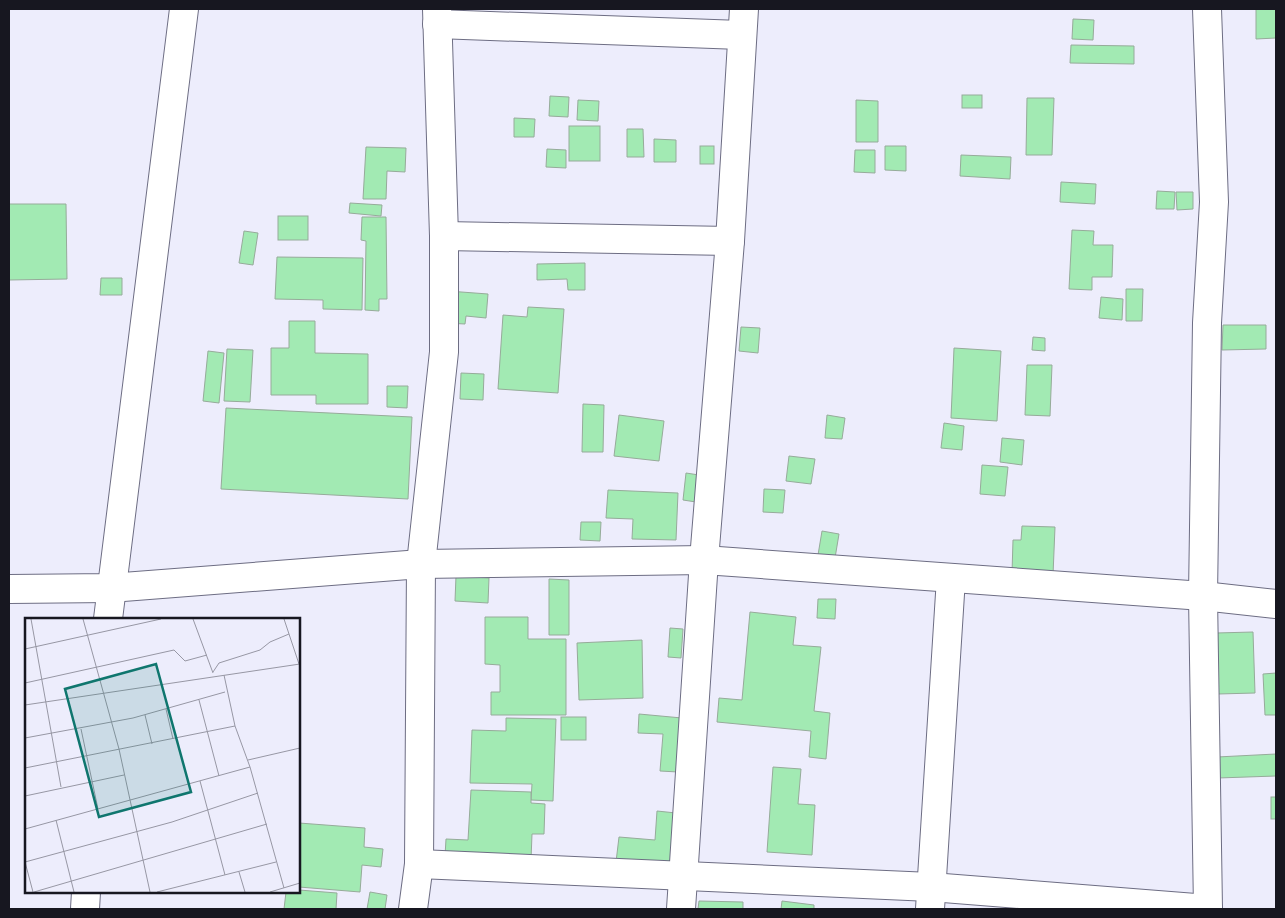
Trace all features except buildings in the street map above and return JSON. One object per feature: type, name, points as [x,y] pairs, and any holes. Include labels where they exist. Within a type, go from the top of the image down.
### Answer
[{"type":"street","points":[[108,618],[110,588],[184,9]]},
{"type":"street","points":[[419,864],[683,874],[930,898],[1208,909],[1202,596],[1207,323],[1214,202],[1207,9]]},
{"type":"street","points":[[413,909],[419,864],[421,564],[444,352],[444,236],[437,16],[742,22],[730,241],[704,560],[681,909]]},
{"type":"street","points":[[444,236],[730,241]]},
{"type":"street","points":[[9,589],[110,588],[421,564],[704,560],[1202,596],[1276,604]]},
{"type":"street","points":[[930,898],[951,578]]},
{"type":"street","points":[[85,909],[86,893]]}]
